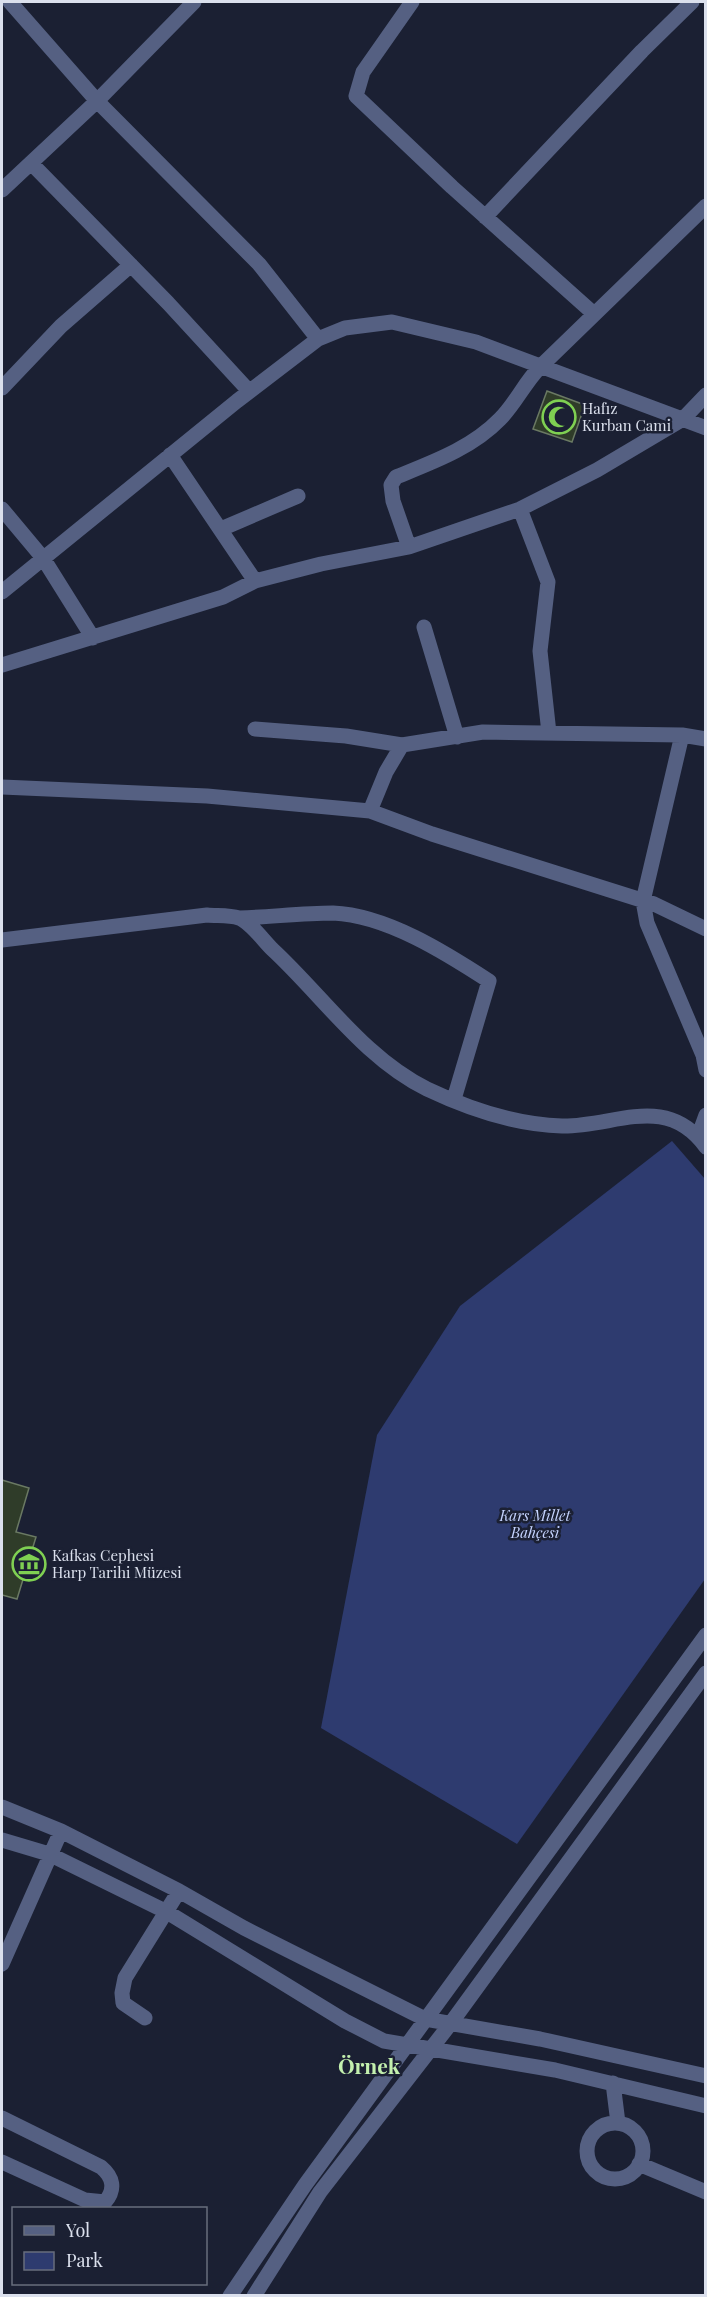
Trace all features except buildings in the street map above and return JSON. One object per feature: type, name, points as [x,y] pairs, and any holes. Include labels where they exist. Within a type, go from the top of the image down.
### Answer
[{"type":"street","points":[[9,2],[97,102],[259,264],[318,339]]},
{"type":"street","points":[[2,190],[97,102],[194,2]]},
{"type":"street","points":[[412,2],[363,72],[357,96],[485,217],[593,314]]},
{"type":"street","points":[[485,217],[642,51],[692,2]]},
{"type":"street","points":[[31,163],[249,391]]},
{"type":"street","points":[[409,547],[393,501],[391,484],[396,477],[450,455],[478,438],[500,420],[523,385],[539,368],[705,206]]},
{"type":"street","points":[[2,388],[61,326],[131,265]]},
{"type":"street","points":[[2,592],[249,391],[318,339],[345,328],[392,322],[476,342],[539,368],[705,428]]},
{"type":"street","points":[[2,665],[222,597],[255,581],[321,564],[409,547],[520,509],[597,470],[683,419],[705,395]]},
{"type":"street","points":[[170,455],[255,581]]},
{"type":"street","points":[[220,529],[298,496]]},
{"type":"street","points":[[2,509],[43,558],[93,638]]},
{"type":"street","points":[[520,509],[548,582],[540,651],[549,733]]},
{"type":"street","points":[[424,627],[457,737]]},
{"type":"street","points":[[255,729],[346,735],[402,745],[483,732],[682,735],[705,739]]},
{"type":"street","points":[[682,735],[643,901],[647,923],[703,1055],[705,1070]]},
{"type":"street","points":[[370,811],[386,772],[402,745]]},
{"type":"street","points":[[2,787],[207,796],[370,811],[432,834],[643,901],[705,929]]},
{"type":"street","points":[[2,940],[207,915],[240,918],[335,913],[386,925],[438,948],[489,981],[454,1099]]},
{"type":"street","points":[[240,918],[292,967],[376,1055],[426,1088],[498,1116],[563,1126],[636,1115],[663,1118],[680,1123],[702,1142]]},
{"type":"street","points":[[702,1142],[705,1115]]},
{"type":"street","points":[[230,2295],[305,2185],[705,1635]]},
{"type":"street","points":[[254,2295],[320,2192],[451,2023],[705,1673]]},
{"type":"street","points":[[2,1807],[61,1831],[179,1891],[244,1928],[425,2019],[540,2039],[705,2076]]},
{"type":"street","points":[[2,1964],[61,1831]]},
{"type":"street","points":[[2,1840],[50,1854],[167,1912],[345,2021],[384,2041],[613,2083],[705,2106]]},
{"type":"street","points":[[146,2018],[123,2003],[125,1978],[179,1891]]},
{"type":"street","points":[[613,2083],[618,2123]]},
{"type":"street","points":[[2,2118],[100,2167],[108,2173],[112,2184],[111,2195],[105,2202],[85,2200],[2,2162]]},
{"type":"street","points":[[618,2123],[634,2131],[642,2147],[639,2164],[634,2172],[618,2179],[603,2176],[591,2166],[587,2150],[593,2133],[600,2127],[618,2123]]},
{"type":"street","points":[[639,2164],[705,2192]]},
{"type":"green space","name":"Kars Millet Bahçesi","points":[[672,1141],[705,1179],[705,1579],[517,1844],[321,1728],[377,1435],[460,1306]]},
{"type":"place","name":"Hafız Kurban Cami","points":[[559,417]]},
{"type":"place","name":"Kafkas Cephesi Harp Tarihi Müzesi","points":[[29,1564]]},
{"type":"district","name":"Örnek","points":[[369,2065]]}]
